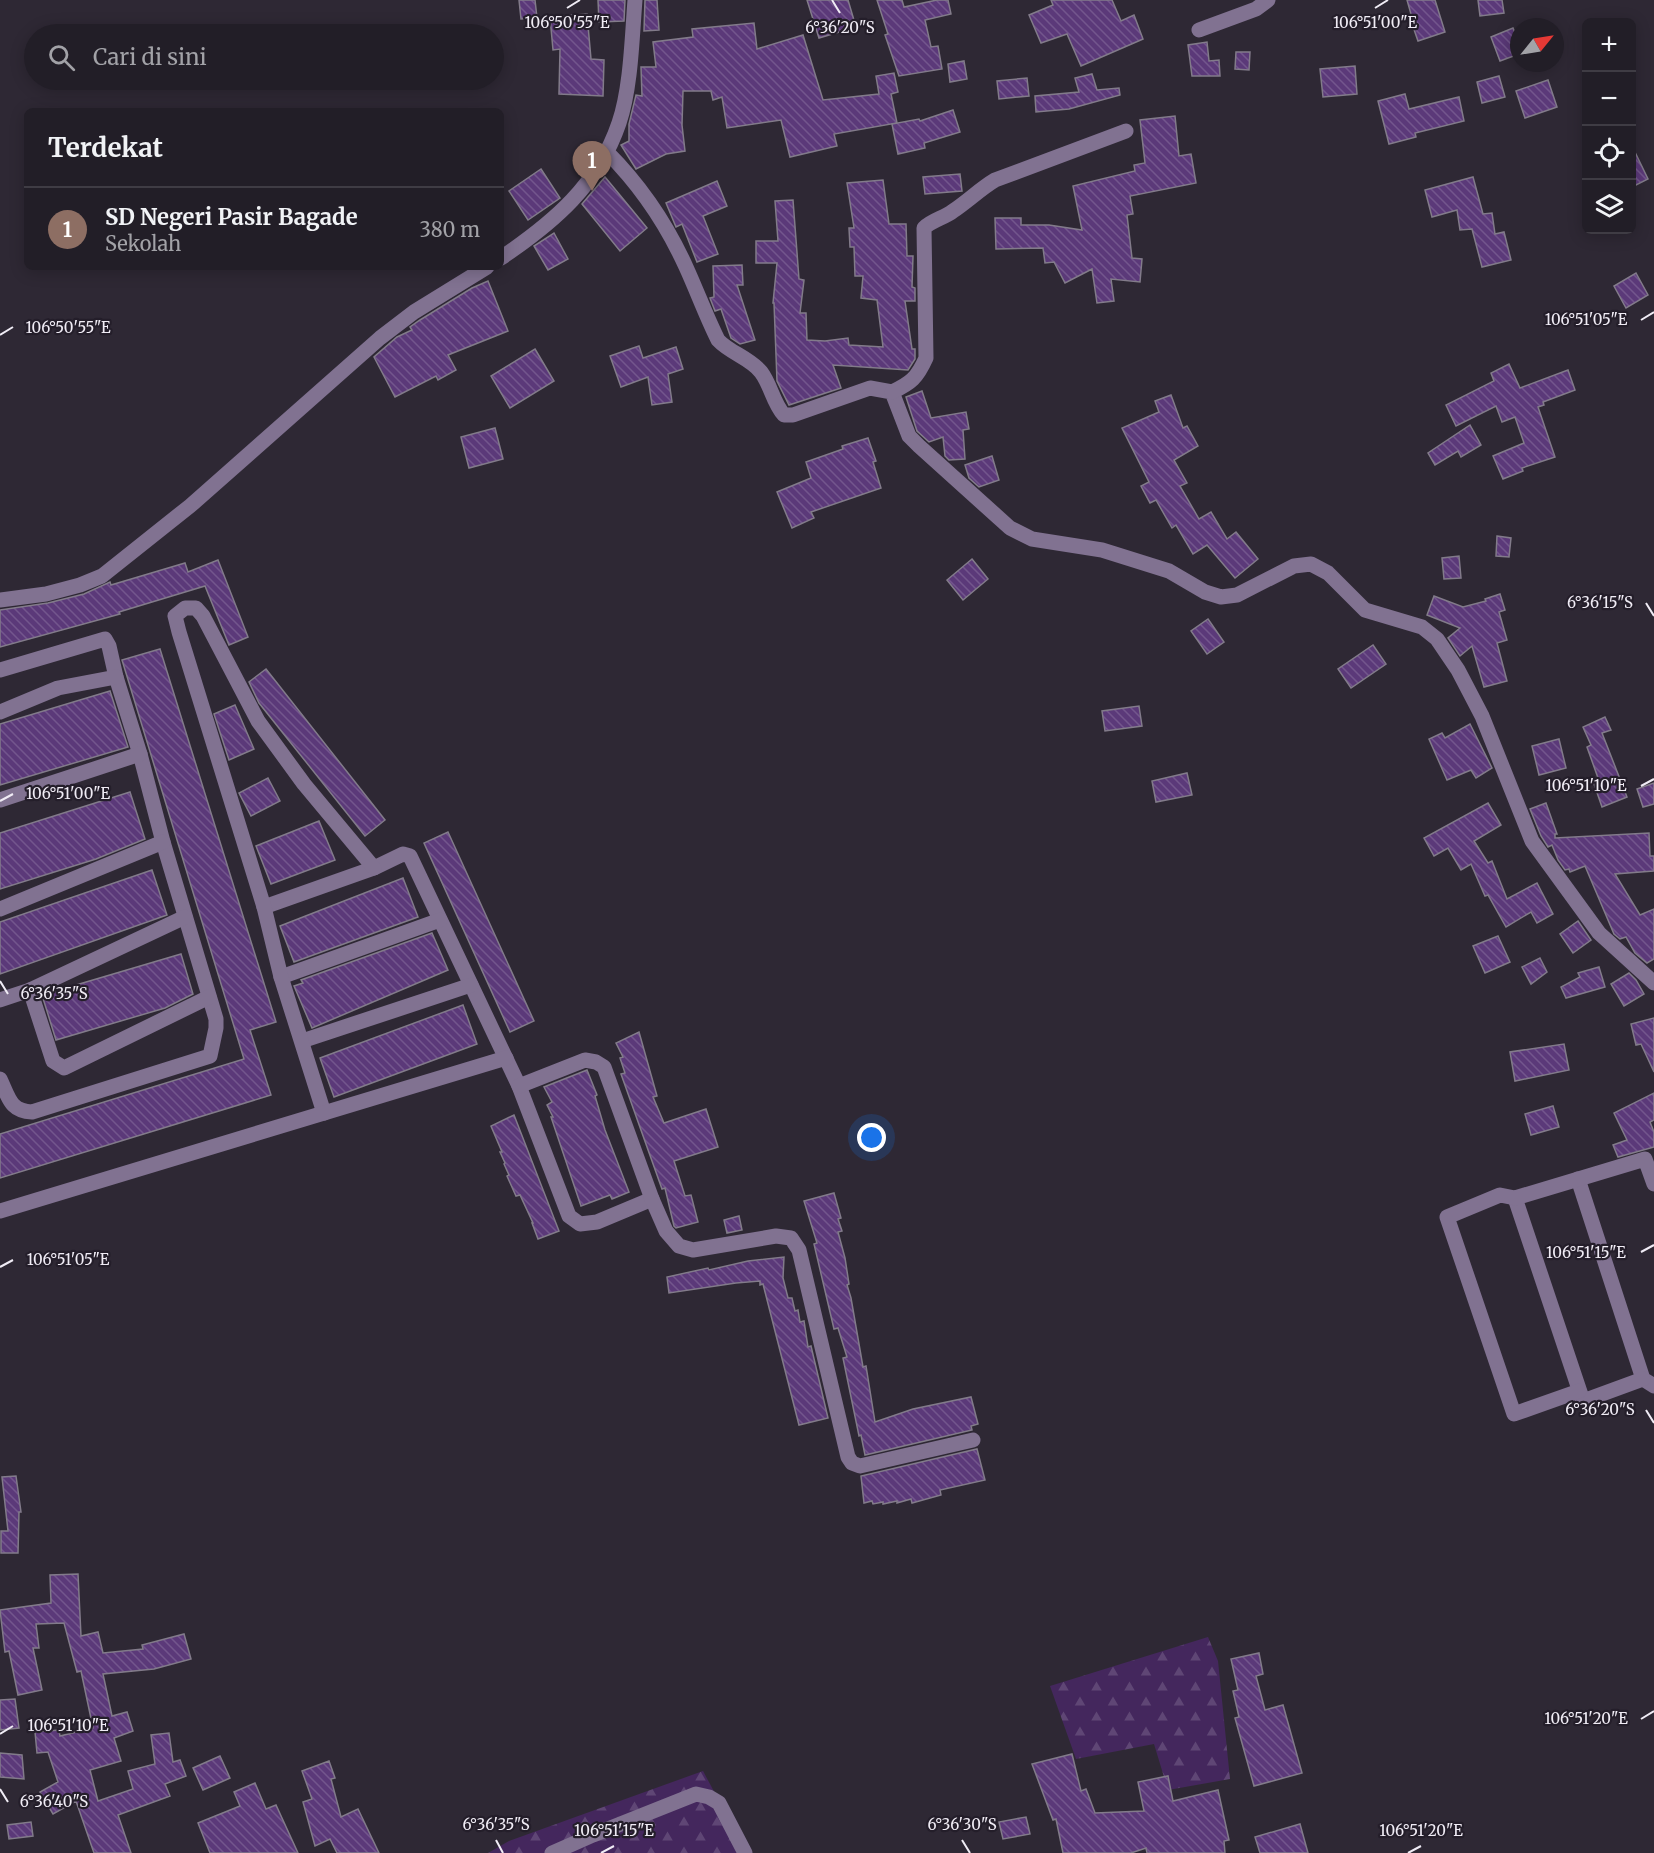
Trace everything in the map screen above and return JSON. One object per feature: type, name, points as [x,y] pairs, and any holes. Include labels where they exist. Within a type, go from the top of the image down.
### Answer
[{"type":"street","points":[[504,256],[553,220],[586,187],[607,152],[620,121],[626,88],[635,0]]},
{"type":"street","points":[[1199,30],[1256,9],[1268,0]]},
{"type":"street","points":[[607,152],[626,171],[672,240],[718,340],[761,372],[779,409],[784,415],[793,415],[870,388],[892,392],[910,383],[920,371],[926,358],[924,228],[929,223],[954,210],[995,180],[1126,131]]},
{"type":"street","points":[[0,600],[46,594],[80,585],[102,576],[190,506],[380,338],[414,312],[482,270]]},
{"type":"street","points":[[892,392],[906,430],[919,446],[1010,528],[1032,539],[1102,550],[1169,571],[1205,592],[1221,597],[1237,595],[1294,566],[1311,564],[1328,573],[1365,610],[1422,627],[1437,639],[1458,670],[1504,767],[1516,805],[1532,841],[1599,933],[1654,983]]},
{"type":"street","points":[[324,1113],[281,977],[264,908],[179,632],[175,616],[185,608],[196,608],[204,616],[258,721],[304,784],[374,868]]},
{"type":"street","points":[[0,670],[105,639],[109,646],[163,842],[216,1019],[210,1056],[32,1112],[20,1111],[12,1106],[0,1080]]},
{"type":"street","points":[[0,712],[58,688],[116,677]]},
{"type":"street","points":[[0,800],[140,754]]},
{"type":"street","points":[[0,909],[163,842]]},
{"type":"street","points":[[264,908],[374,868],[403,854],[410,856],[416,864],[519,1086],[569,1216],[580,1224],[597,1222],[652,1199]]},
{"type":"street","points":[[0,1000],[30,990],[186,917]]},
{"type":"street","points":[[281,977],[440,920]]},
{"type":"street","points":[[302,1041],[471,985]]},
{"type":"street","points":[[30,990],[53,1061],[64,1068],[209,997]]},
{"type":"street","points":[[0,1211],[506,1058]]},
{"type":"street","points":[[519,1086],[585,1060],[597,1062],[604,1067],[652,1199],[666,1232],[679,1246],[693,1250],[776,1236],[791,1238],[799,1250],[848,1457],[852,1463],[860,1466],[973,1440]]},
{"type":"street","points":[[1579,1391],[1514,1414],[1447,1217],[1500,1195],[1515,1198],[1645,1158],[1654,1184]]},
{"type":"street","points":[[1515,1198],[1583,1401],[1648,1383],[1578,1179]]},
{"type":"street","points":[[552,1853],[696,1794],[709,1797],[719,1803],[745,1853]]},
{"type":"green space","points":[[1208,1637],[1218,1661],[1230,1779],[1168,1790],[1154,1744],[1076,1759],[1050,1686]]},
{"type":"green space","points":[[703,1771],[747,1853],[488,1853],[509,1841]]},
{"type":"building","points":[[519,0],[535,0],[537,18],[521,19]]},
{"type":"building","points":[[598,0],[625,0],[624,21],[599,22]]},
{"type":"building","points":[[645,0],[657,0],[659,30],[644,31]]},
{"type":"building","points":[[807,0],[848,0],[856,27],[819,38]]},
{"type":"building","points":[[877,0],[902,0],[904,7],[948,0],[951,14],[925,20],[931,47],[938,46],[942,69],[899,76],[885,35],[888,34]]},
{"type":"building","points":[[1051,0],[1112,0],[1121,21],[1134,15],[1143,39],[1081,66],[1067,34],[1041,43],[1029,15],[1053,5]]},
{"type":"building","points":[[1407,0],[1435,0],[1445,32],[1418,41],[1409,15],[1411,14]]},
{"type":"building","points":[[1478,0],[1502,0],[1504,13],[1480,16]]},
{"type":"building","points":[[587,14],[591,59],[604,60],[603,96],[559,94],[560,49],[553,50],[550,17]]},
{"type":"building","points":[[754,23],[757,49],[803,35],[823,100],[879,94],[876,76],[894,73],[898,92],[891,94],[897,123],[834,134],[837,146],[790,157],[781,120],[727,128],[722,97],[713,100],[711,91],[683,91],[682,125],[685,151],[666,154],[636,169],[621,145],[629,141],[629,124],[636,95],[642,96],[641,67],[656,67],[653,42],[693,37],[692,29]]},
{"type":"building","points":[[1510,29],[1510,57],[1500,61],[1491,37]]},
{"type":"building","points":[[1207,42],[1209,61],[1219,60],[1220,76],[1192,76],[1188,45]]},
{"type":"building","points":[[1236,52],[1250,52],[1249,70],[1235,69]]},
{"type":"building","points":[[964,61],[967,79],[950,82],[948,64]]},
{"type":"building","points":[[1355,66],[1357,94],[1323,97],[1320,69]]},
{"type":"building","points":[[1092,74],[1097,90],[1119,88],[1120,95],[1069,109],[1036,112],[1035,96],[1079,92],[1075,78]]},
{"type":"building","points":[[1499,76],[1505,97],[1482,103],[1477,82]]},
{"type":"building","points":[[1027,78],[1029,96],[999,99],[997,81]]},
{"type":"building","points":[[1548,80],[1557,107],[1525,118],[1516,91]]},
{"type":"building","points":[[1405,94],[1409,109],[1459,97],[1464,121],[1415,133],[1416,137],[1389,144],[1378,101]]},
{"type":"building","points":[[953,110],[960,132],[924,143],[925,148],[898,154],[892,124],[919,119],[920,121]]},
{"type":"building","points":[[1175,116],[1179,156],[1191,154],[1196,183],[1130,196],[1133,214],[1127,215],[1132,258],[1142,259],[1140,282],[1111,279],[1114,301],[1097,303],[1092,269],[1065,283],[1054,262],[1045,263],[1043,248],[996,249],[995,218],[1021,218],[1021,225],[1049,225],[1082,230],[1073,186],[1135,171],[1134,165],[1145,163],[1140,120]]},
{"type":"building","points":[[1636,154],[1648,179],[1636,185]]},
{"type":"building","points":[[541,169],[560,198],[528,220],[509,191]]},
{"type":"building","points":[[960,174],[962,191],[925,194],[923,177]]},
{"type":"building","points":[[605,177],[647,228],[620,251],[582,204]]},
{"type":"building","points":[[1473,177],[1483,214],[1492,213],[1495,234],[1504,232],[1511,260],[1482,267],[1472,229],[1460,230],[1457,210],[1432,217],[1425,190]]},
{"type":"building","points":[[883,180],[889,224],[906,224],[907,256],[913,256],[912,287],[915,288],[915,301],[905,301],[915,359],[908,370],[833,365],[841,388],[789,405],[777,381],[773,303],[777,263],[756,263],[756,241],[778,241],[775,201],[793,200],[799,279],[804,280],[800,313],[806,313],[807,340],[825,341],[848,338],[849,345],[883,347],[877,300],[861,298],[863,276],[855,276],[854,247],[850,247],[849,228],[854,228],[847,183]]},
{"type":"building","points":[[717,181],[727,206],[703,216],[718,254],[697,262],[682,224],[676,227],[666,203]]},
{"type":"building","points":[[554,233],[568,259],[548,270],[534,246]]},
{"type":"building","points":[[742,265],[743,285],[737,285],[755,340],[740,344],[731,338],[721,309],[715,311],[710,298],[714,297],[713,266]]},
{"type":"building","points":[[1636,273],[1648,295],[1626,308],[1614,286]]},
{"type":"building","points":[[488,281],[508,331],[448,355],[456,370],[438,380],[436,376],[395,397],[374,357],[397,337],[412,330],[410,327],[420,320],[472,288]]},
{"type":"building","points":[[639,346],[643,358],[676,347],[683,369],[668,374],[672,402],[652,405],[648,377],[621,387],[610,356]]},
{"type":"building","points":[[535,349],[554,381],[510,408],[491,376]]},
{"type":"building","points":[[1509,364],[1520,388],[1568,370],[1575,390],[1543,402],[1544,405],[1538,407],[1555,457],[1522,468],[1523,471],[1503,479],[1493,456],[1524,443],[1515,417],[1502,422],[1496,406],[1456,426],[1446,405],[1494,381],[1491,373]]},
{"type":"building","points":[[922,391],[931,418],[966,412],[969,429],[963,430],[965,459],[949,460],[945,456],[943,437],[929,442],[917,431],[906,397]]},
{"type":"building","points":[[1171,395],[1183,428],[1187,426],[1198,446],[1174,460],[1187,483],[1180,486],[1199,519],[1211,512],[1227,539],[1236,532],[1258,559],[1235,578],[1207,545],[1193,554],[1176,525],[1172,528],[1156,500],[1150,503],[1141,486],[1149,482],[1122,428],[1159,412],[1155,401]]},
{"type":"building","points":[[1470,425],[1481,445],[1461,457],[1458,451],[1435,465],[1428,453]]},
{"type":"building","points":[[495,428],[503,459],[469,468],[461,437]]},
{"type":"building","points":[[868,438],[876,461],[873,462],[881,488],[811,512],[814,518],[792,528],[777,492],[811,478],[806,462],[843,449],[842,446]]},
{"type":"building","points":[[992,456],[999,480],[979,487],[969,478],[965,465]]},
{"type":"building","points":[[1497,536],[1511,538],[1509,557],[1496,556]]},
{"type":"building","points":[[1459,556],[1461,578],[1444,579],[1442,558]]},
{"type":"building","points":[[972,559],[988,579],[963,600],[947,580]]},
{"type":"building","points":[[218,560],[248,637],[229,645],[205,586],[119,612],[120,614],[0,647],[0,610],[48,603],[84,594],[110,582],[111,585],[185,563],[188,572]]},
{"type":"building","points":[[1500,594],[1505,610],[1499,612],[1507,640],[1497,643],[1507,681],[1484,687],[1472,646],[1460,656],[1448,638],[1460,628],[1427,615],[1434,596],[1463,607],[1486,601],[1485,599]]},
{"type":"building","points":[[1208,619],[1224,642],[1207,654],[1191,631]]},
{"type":"building","points":[[1373,645],[1386,664],[1351,688],[1338,669]]},
{"type":"building","points":[[160,649],[276,1022],[250,1030],[271,1095],[0,1178],[0,1134],[244,1059],[122,660]]},
{"type":"building","points":[[266,669],[385,820],[365,836],[259,703],[249,682]]},
{"type":"building","points":[[110,691],[128,747],[0,785],[0,724]]},
{"type":"building","points":[[235,705],[254,749],[229,760],[214,714]]},
{"type":"building","points":[[1139,706],[1142,726],[1105,731],[1102,711]]},
{"type":"building","points":[[1605,717],[1611,730],[1602,733],[1627,797],[1602,807],[1593,781],[1598,778],[1587,747],[1591,745],[1583,727]]},
{"type":"building","points":[[1470,724],[1492,768],[1476,778],[1471,770],[1447,780],[1429,739],[1442,733],[1445,738]]},
{"type":"building","points":[[1559,739],[1566,768],[1539,775],[1532,746]]},
{"type":"building","points":[[1187,773],[1192,795],[1156,802],[1152,781]]},
{"type":"building","points":[[268,778],[280,801],[251,816],[239,793]]},
{"type":"building","points":[[1654,783],[1654,804],[1643,807],[1637,789]]},
{"type":"building","points":[[130,792],[145,839],[96,859],[0,889],[0,833]]},
{"type":"building","points":[[1488,803],[1501,825],[1474,841],[1488,863],[1492,861],[1507,899],[1537,883],[1553,914],[1537,923],[1531,912],[1506,927],[1488,895],[1485,896],[1471,864],[1461,870],[1448,848],[1434,856],[1424,838]]},
{"type":"building","points":[[1546,803],[1557,834],[1555,838],[1649,833],[1650,856],[1654,856],[1654,871],[1615,874],[1640,915],[1654,909],[1654,959],[1647,963],[1635,953],[1626,937],[1620,939],[1614,934],[1585,866],[1570,872],[1569,869],[1565,870],[1552,845],[1548,847],[1530,809]]},
{"type":"building","points":[[319,821],[335,860],[271,884],[256,846]]},
{"type":"building","points":[[448,832],[534,1021],[510,1032],[424,843]]},
{"type":"building","points":[[152,870],[167,915],[0,974],[0,922]]},
{"type":"building","points":[[403,878],[418,917],[294,962],[280,926]]},
{"type":"building","points":[[1578,921],[1591,940],[1573,953],[1560,934]]},
{"type":"building","points":[[432,933],[448,970],[312,1028],[294,986],[303,983],[301,980]]},
{"type":"building","points":[[1498,936],[1510,962],[1485,973],[1473,946]]},
{"type":"building","points":[[181,954],[193,994],[165,1008],[56,1040],[42,995]]},
{"type":"building","points":[[1540,958],[1547,972],[1531,984],[1522,967]]},
{"type":"building","points":[[1599,967],[1605,987],[1566,998],[1561,987],[1580,977],[1578,973]]},
{"type":"building","points":[[1629,973],[1644,994],[1624,1006],[1611,984]]},
{"type":"building","points":[[463,1005],[477,1044],[334,1097],[320,1058]]},
{"type":"building","points":[[1654,1018],[1654,1072],[1641,1044],[1636,1045],[1631,1024]]},
{"type":"building","points":[[639,1032],[657,1096],[653,1097],[664,1123],[706,1109],[718,1147],[674,1161],[685,1196],[691,1195],[698,1222],[676,1228],[665,1188],[662,1189],[621,1074],[625,1073],[620,1058],[623,1057],[616,1043]]},
{"type":"building","points":[[1564,1044],[1569,1070],[1515,1081],[1510,1052]]},
{"type":"building","points":[[587,1070],[597,1095],[595,1096],[605,1130],[629,1192],[612,1199],[610,1195],[581,1206],[551,1117],[553,1117],[547,1105],[552,1102],[544,1087]]},
{"type":"building","points":[[1654,1093],[1654,1120],[1650,1122],[1654,1132],[1654,1147],[1618,1157],[1613,1145],[1627,1140],[1614,1113]]},
{"type":"building","points":[[1553,1106],[1559,1127],[1531,1135],[1525,1114]]},
{"type":"building","points":[[514,1115],[559,1231],[538,1239],[520,1195],[516,1196],[507,1176],[509,1175],[500,1152],[502,1152],[491,1126]]},
{"type":"building","points":[[834,1193],[841,1218],[838,1219],[842,1231],[838,1232],[845,1258],[849,1284],[847,1285],[863,1367],[866,1366],[875,1422],[913,1409],[971,1397],[978,1424],[971,1426],[972,1430],[865,1455],[843,1358],[847,1357],[838,1328],[834,1329],[814,1244],[817,1243],[804,1201]]},
{"type":"building","points":[[739,1216],[742,1230],[727,1233],[724,1220]]},
{"type":"building","points":[[784,1257],[783,1278],[788,1298],[792,1298],[795,1311],[798,1310],[800,1322],[804,1321],[808,1347],[811,1346],[828,1418],[799,1425],[763,1284],[760,1285],[760,1281],[736,1283],[669,1293],[667,1277],[748,1261]]},
{"type":"building","points":[[977,1449],[985,1480],[940,1490],[941,1495],[912,1503],[911,1499],[897,1503],[897,1501],[873,1504],[872,1501],[864,1503],[861,1476]]},
{"type":"building","points":[[16,1476],[21,1512],[19,1512],[18,1553],[1,1553],[1,1531],[8,1531],[2,1477]]},
{"type":"building","points":[[78,1574],[81,1636],[98,1632],[103,1653],[143,1649],[142,1645],[184,1634],[191,1659],[154,1669],[103,1674],[112,1716],[127,1712],[133,1731],[114,1738],[121,1761],[90,1770],[98,1801],[133,1789],[128,1771],[155,1764],[151,1735],[169,1733],[173,1762],[180,1760],[186,1776],[165,1784],[170,1796],[118,1815],[131,1853],[94,1853],[76,1801],[53,1814],[40,1792],[58,1782],[48,1752],[37,1753],[35,1732],[59,1730],[60,1736],[93,1728],[81,1671],[77,1672],[64,1623],[36,1624],[39,1648],[33,1648],[42,1690],[18,1695],[9,1651],[5,1652],[0,1610],[51,1603],[50,1575]]},
{"type":"building","points":[[1259,1653],[1263,1674],[1256,1676],[1265,1710],[1283,1705],[1302,1773],[1254,1786],[1235,1718],[1239,1717],[1233,1691],[1238,1690],[1231,1659]]},
{"type":"building","points":[[15,1699],[19,1728],[0,1730],[0,1700]]},
{"type":"building","points":[[0,1753],[22,1755],[24,1779],[0,1777]]},
{"type":"building","points":[[1072,1754],[1081,1791],[1086,1789],[1095,1813],[1144,1811],[1138,1782],[1168,1776],[1173,1801],[1218,1790],[1229,1840],[1224,1841],[1225,1853],[1147,1853],[1146,1848],[1131,1853],[1063,1853],[1056,1819],[1053,1820],[1032,1764]]},
{"type":"building","points":[[220,1756],[230,1778],[203,1790],[193,1768]]},
{"type":"building","points":[[329,1761],[335,1778],[331,1779],[341,1817],[358,1809],[379,1853],[337,1853],[330,1839],[315,1846],[303,1802],[312,1799],[302,1771]]},
{"type":"building","points":[[255,1783],[266,1809],[276,1805],[298,1853],[210,1853],[198,1823],[240,1806],[234,1792]]},
{"type":"building","points":[[1026,1817],[1030,1834],[1003,1839],[999,1822]]},
{"type":"building","points":[[31,1822],[33,1836],[9,1839],[7,1825]]},
{"type":"building","points":[[1300,1824],[1308,1853],[1260,1853],[1255,1837]]},
{"type":"place","name":"SD Negeri Pasir Bagade","points":[[592,191]]}]
